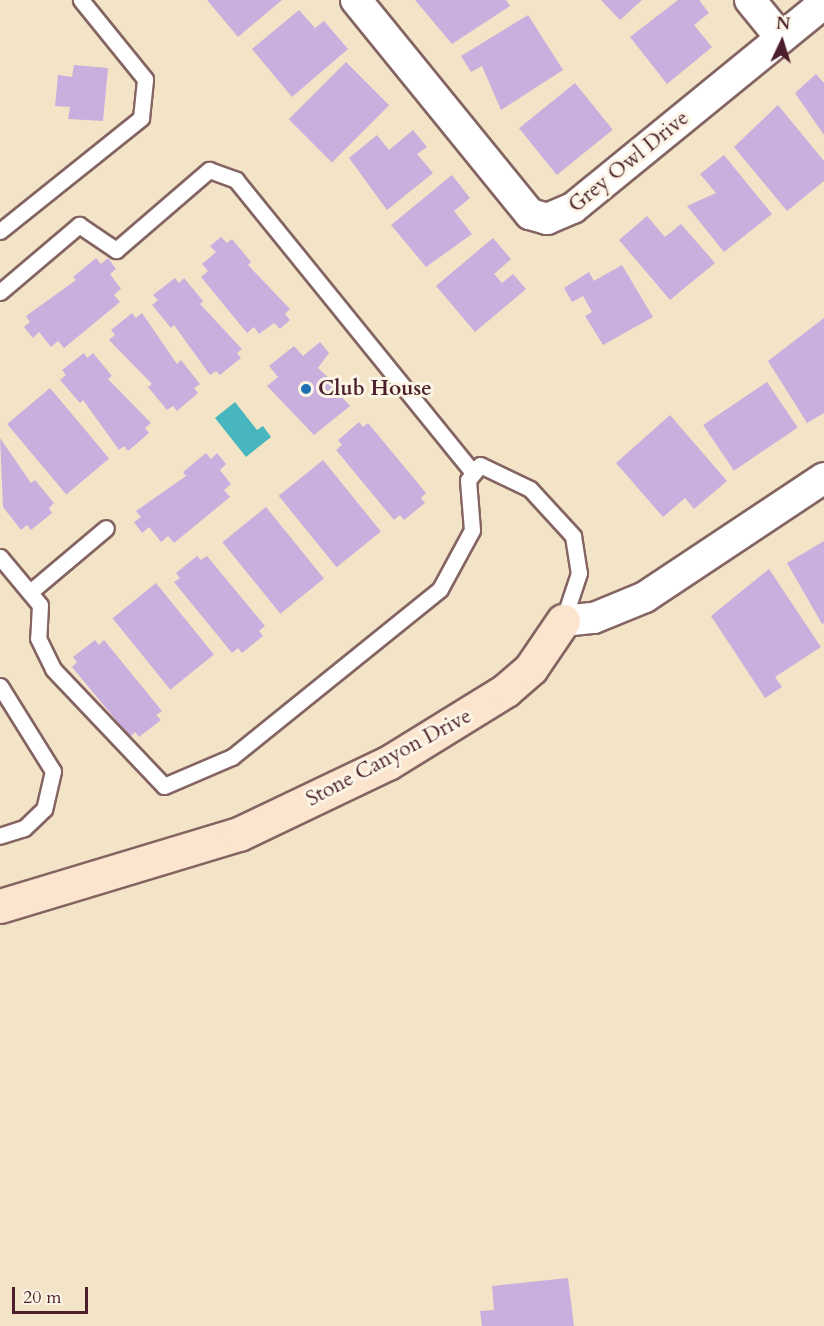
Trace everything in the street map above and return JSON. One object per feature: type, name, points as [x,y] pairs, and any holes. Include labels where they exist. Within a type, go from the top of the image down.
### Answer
[{"type":"street","name":"Grey Owl Drive","points":[[356,0],[530,214],[547,219],[573,208],[824,3]]},
{"type":"street","points":[[750,0],[781,38]]},
{"type":"street","points":[[563,621],[594,618],[645,597],[824,478]]},
{"type":"street","name":"Stone Canyon Drive","points":[[0,906],[239,834],[388,763],[506,690],[531,668],[563,621]]},
{"type":"lane","points":[[0,231],[141,118],[145,79],[81,0]]},
{"type":"lane","points":[[0,292],[79,225],[116,249],[209,170],[237,180],[473,473]]},
{"type":"lane","points":[[0,557],[40,604],[38,638],[53,669],[164,786],[232,757],[440,589],[472,530],[468,480],[480,465],[530,489],[573,536],[579,573],[563,621]]},
{"type":"lane","points":[[30,592],[106,528]]},
{"type":"lane","points":[[0,686],[53,771],[44,809],[24,828],[0,836]]},
{"type":"water","points":[[235,402],[257,430],[263,426],[271,437],[246,457],[215,418]]},
{"type":"building","points":[[207,0],[282,0],[238,37]]},
{"type":"building","points":[[415,0],[506,0],[510,6],[452,44]]},
{"type":"building","points":[[601,0],[642,0],[620,20]]},
{"type":"building","points":[[678,0],[699,0],[709,13],[694,25],[712,47],[667,84],[630,37]]},
{"type":"building","points":[[299,10],[315,28],[324,21],[348,49],[292,97],[252,49]]},
{"type":"building","points":[[528,15],[563,70],[501,110],[482,66],[471,72],[461,56]]},
{"type":"building","points":[[346,62],[389,105],[332,162],[289,119]]},
{"type":"building","points":[[74,65],[108,68],[103,121],[68,119],[70,107],[55,106],[58,75],[72,77]]},
{"type":"building","points":[[816,74],[824,83],[824,135],[795,93]]},
{"type":"building","points":[[575,83],[613,130],[557,175],[519,128]]},
{"type":"building","points":[[778,105],[824,161],[824,181],[787,211],[734,147]]},
{"type":"building","points":[[413,130],[427,147],[417,154],[433,173],[387,210],[349,158],[377,135],[389,150]]},
{"type":"building","points":[[724,155],[772,214],[724,252],[687,206],[716,193],[700,174]]},
{"type":"building","points":[[452,175],[470,198],[454,211],[472,234],[426,267],[391,225]]},
{"type":"building","points":[[647,216],[665,237],[681,224],[715,263],[670,300],[619,240]]},
{"type":"building","points":[[221,237],[227,243],[232,239],[251,262],[248,265],[290,309],[285,314],[290,320],[280,329],[274,323],[259,334],[254,327],[247,333],[201,277],[208,271],[202,264],[216,252],[210,246]]},
{"type":"building","points":[[493,238],[511,259],[494,274],[502,283],[513,274],[526,289],[475,332],[436,286]]},
{"type":"building","points":[[96,258],[101,264],[108,258],[116,269],[110,274],[121,289],[114,295],[120,302],[64,348],[58,341],[51,347],[39,332],[33,338],[24,327],[30,322],[26,316],[76,280],[73,277]]},
{"type":"building","points":[[622,265],[653,317],[603,345],[585,316],[592,312],[583,296],[572,302],[564,288],[589,272],[594,281]]},
{"type":"building","points":[[175,278],[179,283],[184,278],[203,301],[200,304],[242,349],[237,353],[241,358],[220,375],[216,371],[210,375],[174,325],[171,328],[152,305],[158,300],[153,295]]},
{"type":"building","points":[[132,313],[136,318],[142,313],[177,364],[181,360],[200,384],[194,388],[198,393],[177,411],[173,406],[167,410],[148,387],[152,384],[109,340],[115,335],[111,330]]},
{"type":"building","points":[[824,318],[824,413],[807,423],[768,361]]},
{"type":"building","name":"Club House","points":[[320,342],[329,353],[318,368],[345,393],[341,396],[350,406],[314,435],[267,386],[278,377],[269,366],[294,346],[303,356]]},
{"type":"building","points":[[84,353],[87,358],[93,353],[112,376],[108,379],[151,423],[145,428],[149,433],[128,451],[124,446],[119,450],[83,400],[80,403],[60,380],[66,375],[62,370]]},
{"type":"building","points":[[767,382],[798,428],[734,471],[703,425]]},
{"type":"building","points":[[50,388],[109,458],[66,494],[7,424]]},
{"type":"building","points":[[670,415],[727,481],[694,509],[685,498],[663,517],[616,463]]},
{"type":"building","points":[[359,422],[363,427],[368,423],[426,493],[421,498],[425,503],[404,520],[400,515],[394,520],[336,450],[342,445],[338,440]]},
{"type":"building","points":[[0,438],[31,483],[35,480],[54,503],[49,508],[52,513],[31,530],[27,525],[21,530],[3,507]]},
{"type":"building","points":[[206,453],[211,459],[217,453],[226,464],[220,470],[231,484],[224,490],[230,497],[174,543],[168,536],[161,542],[149,527],[142,533],[134,522],[141,517],[136,511],[186,476],[183,472]]},
{"type":"building","points":[[323,460],[381,531],[337,567],[279,496]]},
{"type":"building","points":[[266,507],[324,578],[280,614],[222,542]]},
{"type":"building","points":[[824,541],[824,623],[822,624],[787,563]]},
{"type":"building","points":[[197,556],[201,560],[207,556],[265,626],[259,631],[263,636],[242,653],[238,648],[232,653],[174,582],[180,578],[176,573]]},
{"type":"building","points":[[769,569],[821,647],[775,677],[782,687],[765,698],[711,616]]},
{"type":"building","points":[[156,583],[214,654],[170,690],[112,618]]},
{"type":"building","points":[[95,640],[99,645],[104,640],[162,711],[156,715],[161,720],[139,737],[135,732],[130,737],[72,667],[77,662],[73,657]]},
{"type":"building","points":[[568,1278],[574,1326],[482,1326],[480,1311],[494,1310],[492,1286]]},
{"type":"place","name":"Club House","points":[[306,389]]}]
